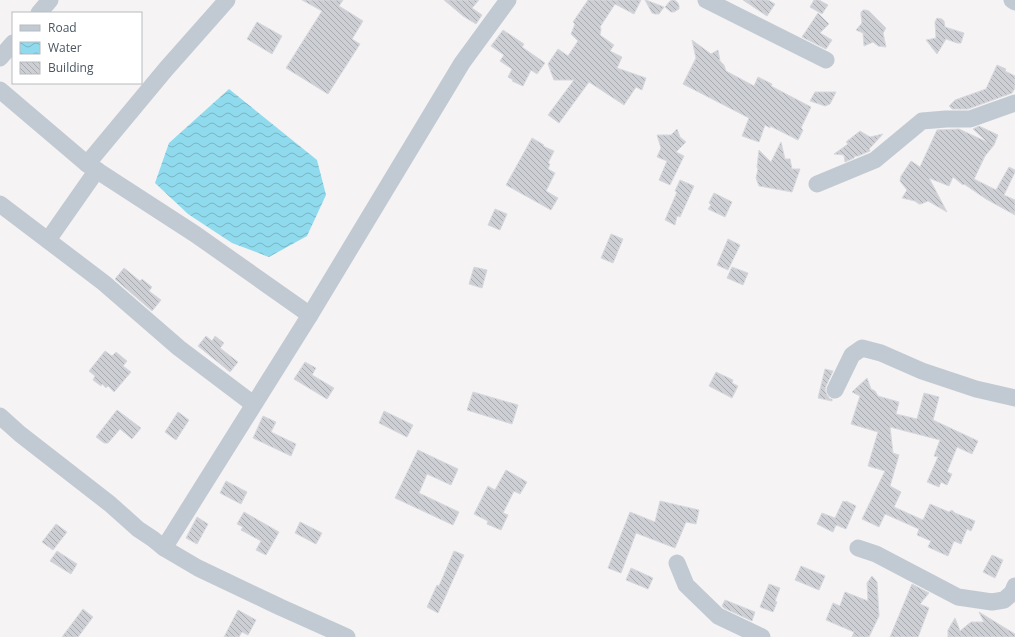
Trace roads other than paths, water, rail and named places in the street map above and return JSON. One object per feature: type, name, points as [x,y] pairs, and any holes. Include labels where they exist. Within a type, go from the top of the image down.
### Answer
[{"type":"street","points":[[40,12],[50,0]]},
{"type":"street","points":[[48,240],[92,167],[166,69],[227,0]]},
{"type":"street","points":[[164,548],[310,315],[462,63],[508,0]]},
{"type":"street","points":[[706,0],[826,60]]},
{"type":"street","points":[[0,58],[12,44]]},
{"type":"street","points":[[0,90],[92,167],[195,234],[310,315]]},
{"type":"street","points":[[817,184],[875,160],[922,121],[970,119],[1015,102]]},
{"type":"street","points":[[0,204],[104,283],[179,348],[253,404]]},
{"type":"street","points":[[835,390],[852,355],[862,348],[881,353],[922,371],[970,387],[1015,398]]},
{"type":"street","points":[[0,416],[20,434],[110,504],[138,529],[164,548],[198,568],[346,637]]},
{"type":"street","points":[[858,548],[876,554],[958,596],[992,602],[1004,600],[1012,593],[1015,586]]},
{"type":"street","points":[[677,563],[686,585],[718,616],[762,637]]},
{"type":"water","points":[[229,89],[317,160],[326,195],[307,236],[269,257],[232,243],[188,214],[155,183],[169,143]]}]
